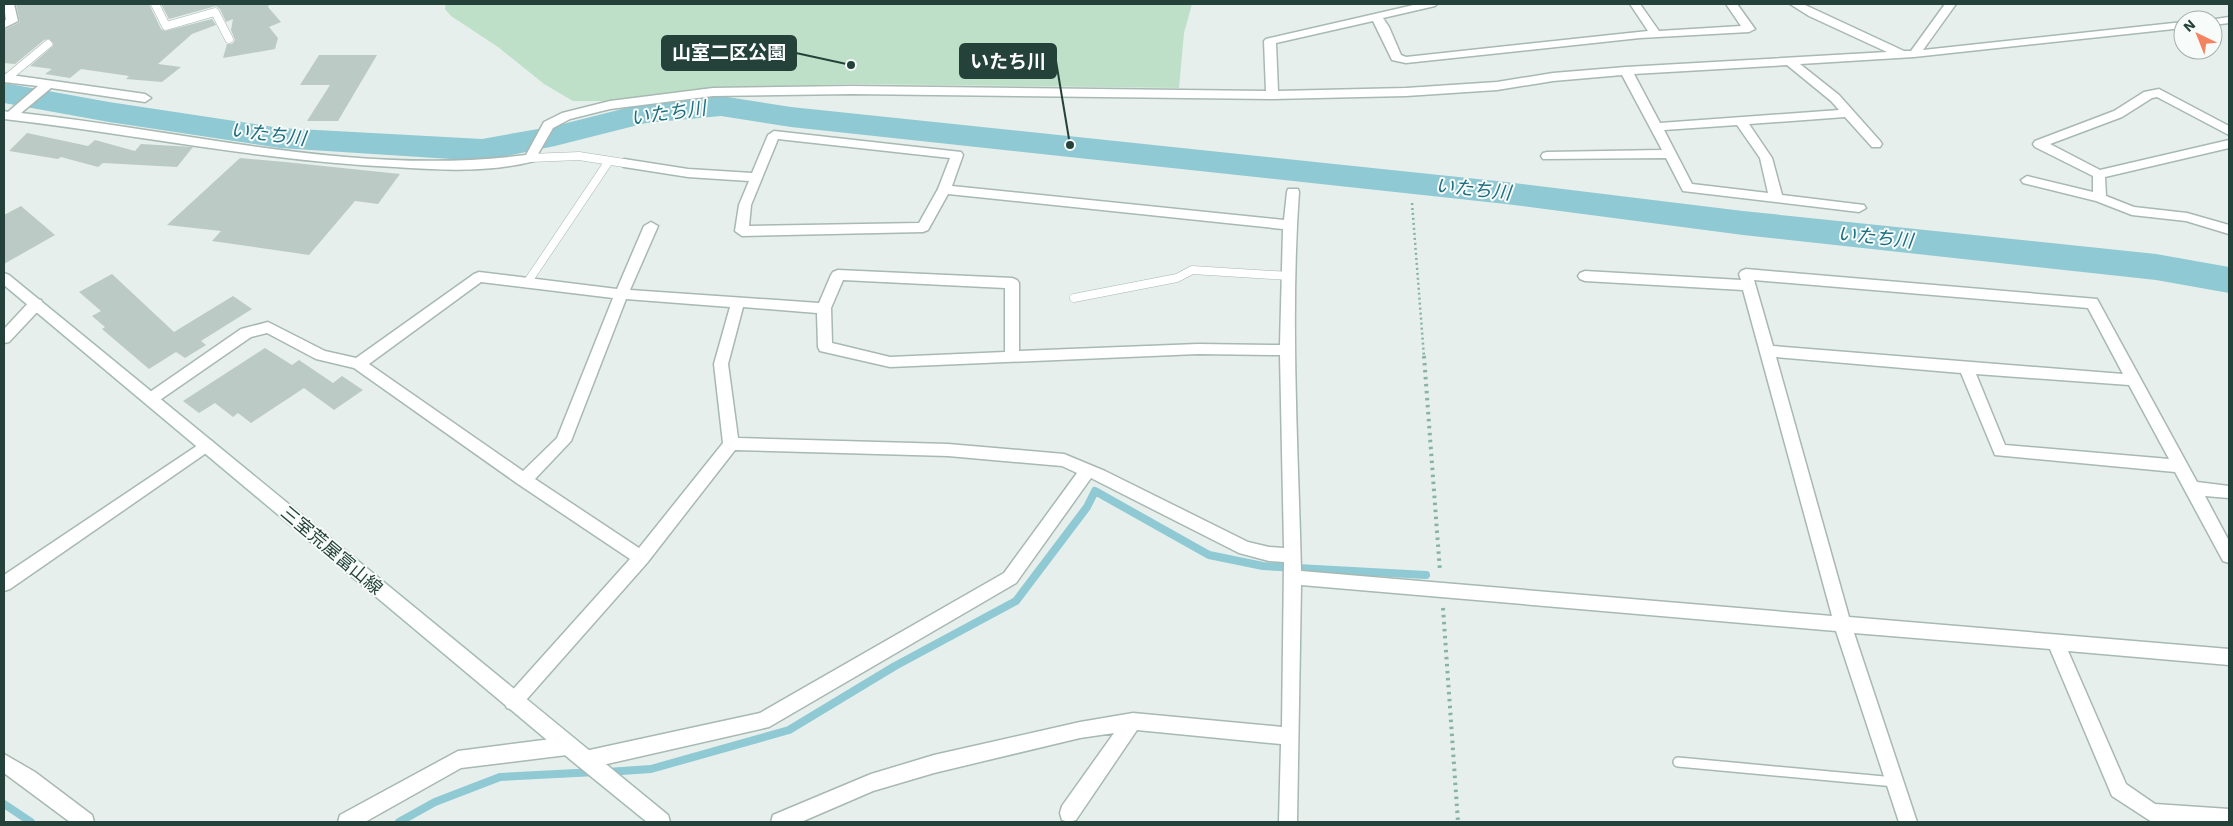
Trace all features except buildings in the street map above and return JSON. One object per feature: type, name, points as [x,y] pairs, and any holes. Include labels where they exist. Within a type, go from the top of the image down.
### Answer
[{"type":"street","points":[[4,25],[12,20],[9,4]]},
{"type":"street","points":[[1272,95],[1270,42],[1431,4]]},
{"type":"street","points":[[1635,4],[1656,34]]},
{"type":"street","points":[[1376,17],[1383,27],[1396,58],[1406,60],[1656,34],[1749,28],[1732,4]]},
{"type":"street","points":[[1795,4],[1813,14],[1908,54]]},
{"type":"street","points":[[1908,54],[1950,4]]},
{"type":"street","points":[[8,115],[96,124],[276,153],[378,163],[482,164],[530,158],[548,125],[566,116],[610,105],[714,92],[852,90],[1272,95],[1406,92],[1479,88],[1554,77],[1626,71],[1908,54],[2173,26]]},
{"type":"street","points":[[1791,62],[1835,98],[1876,144]]},
{"type":"street","points":[[1626,71],[1688,188],[1859,208]]},
{"type":"street","points":[[6,78],[146,98]]},
{"type":"street","points":[[8,115],[50,83]]},
{"type":"street","points":[[2229,131],[2159,93],[2148,95],[2118,114],[2040,144],[2099,174],[2229,144]]},
{"type":"street","points":[[1656,127],[1848,113]]},
{"type":"street","points":[[1741,121],[1766,158],[1776,198]]},
{"type":"street","points":[[774,135],[957,156],[944,189],[923,227],[742,231],[745,205],[756,177],[774,135]]},
{"type":"street","points":[[1548,156],[1670,154]]},
{"type":"street","points":[[624,163],[688,173],[756,177]]},
{"type":"street","points":[[2099,174],[2100,198]]},
{"type":"street","points":[[2027,180],[2100,198],[2132,210],[2187,217],[2229,230]]},
{"type":"street","points":[[944,189],[1290,224]]},
{"type":"street","points":[[1288,822],[1293,577],[1287,350],[1290,224],[1293,192]]},
{"type":"street","points":[[524,480],[563,441],[621,294],[651,226]]},
{"type":"street","points":[[1908,822],[1843,625],[1746,274],[2092,303],[2229,556]]},
{"type":"street","points":[[1012,357],[1012,283],[838,275],[824,308],[825,347],[890,362],[1012,357],[1198,349],[1287,350]]},
{"type":"street","points":[[1585,276],[1749,285]]},
{"type":"street","points":[[358,364],[479,277],[621,294],[824,308]]},
{"type":"street","name":"三室荒屋富山線","points":[[4,278],[152,398],[514,702],[661,822]]},
{"type":"street","points":[[514,702],[641,558],[731,444],[721,364],[738,302]]},
{"type":"street","points":[[4,338],[36,304]]},
{"type":"street","points":[[152,398],[246,333],[268,327],[321,355],[358,364],[524,480],[641,558]]},
{"type":"street","points":[[1768,351],[2134,380]]},
{"type":"street","points":[[1966,368],[2000,451],[2180,466]]},
{"type":"street","points":[[731,444],[948,450],[1064,460],[1088,470],[1245,548],[1269,554],[1292,555]]},
{"type":"street","points":[[4,584],[207,445]]},
{"type":"street","points":[[585,760],[763,721],[1010,578],[1088,470]]},
{"type":"street","points":[[2192,488],[2229,492]]},
{"type":"street","points":[[1293,577],[2229,657]]},
{"type":"street","points":[[2056,643],[2119,790],[2154,818],[2229,818]]},
{"type":"street","points":[[780,822],[871,783],[934,764],[1080,730],[1133,721],[1290,736]]},
{"type":"street","points":[[1069,813],[1133,721]]},
{"type":"street","points":[[347,822],[458,760],[567,746]]},
{"type":"street","points":[[4,763],[28,778],[85,822]]},
{"type":"lane","points":[[155,4],[166,26],[215,12],[229,39]]},
{"type":"lane","points":[[6,78],[48,44]]},
{"type":"lane","points":[[530,158],[580,156],[624,163]]},
{"type":"lane","points":[[527,283],[609,161]]},
{"type":"lane","points":[[1074,298],[1177,278],[1192,270],[1289,276]]},
{"type":"lane","points":[[1678,762],[1895,782]]},
{"type":"path","points":[[1412,203],[1458,822]]},
{"type":"green space","points":[[446,4],[1192,4],[1184,33],[1179,88],[852,84],[709,88],[604,101],[573,101],[544,84],[498,47],[451,16],[445,9]]},
{"type":"waterway","name":"いたち川","points":[[4,93],[109,112],[280,138],[482,150],[555,136],[646,113],[721,106],[791,117],[1506,193],[1743,223],[2156,267],[2229,280]]},
{"type":"waterway","points":[[607,772],[651,769],[789,730],[895,666],[1016,601],[1087,507],[1095,491],[1209,555],[1263,566],[1426,575]]},
{"type":"waterway","points":[[399,822],[435,802],[500,777],[596,772]]},
{"type":"waterway","points":[[4,804],[31,822]]},
{"type":"place","name":"山室二区公園","points":[[851,65]]},
{"type":"place","name":"いたち川","points":[[1070,145]]}]
